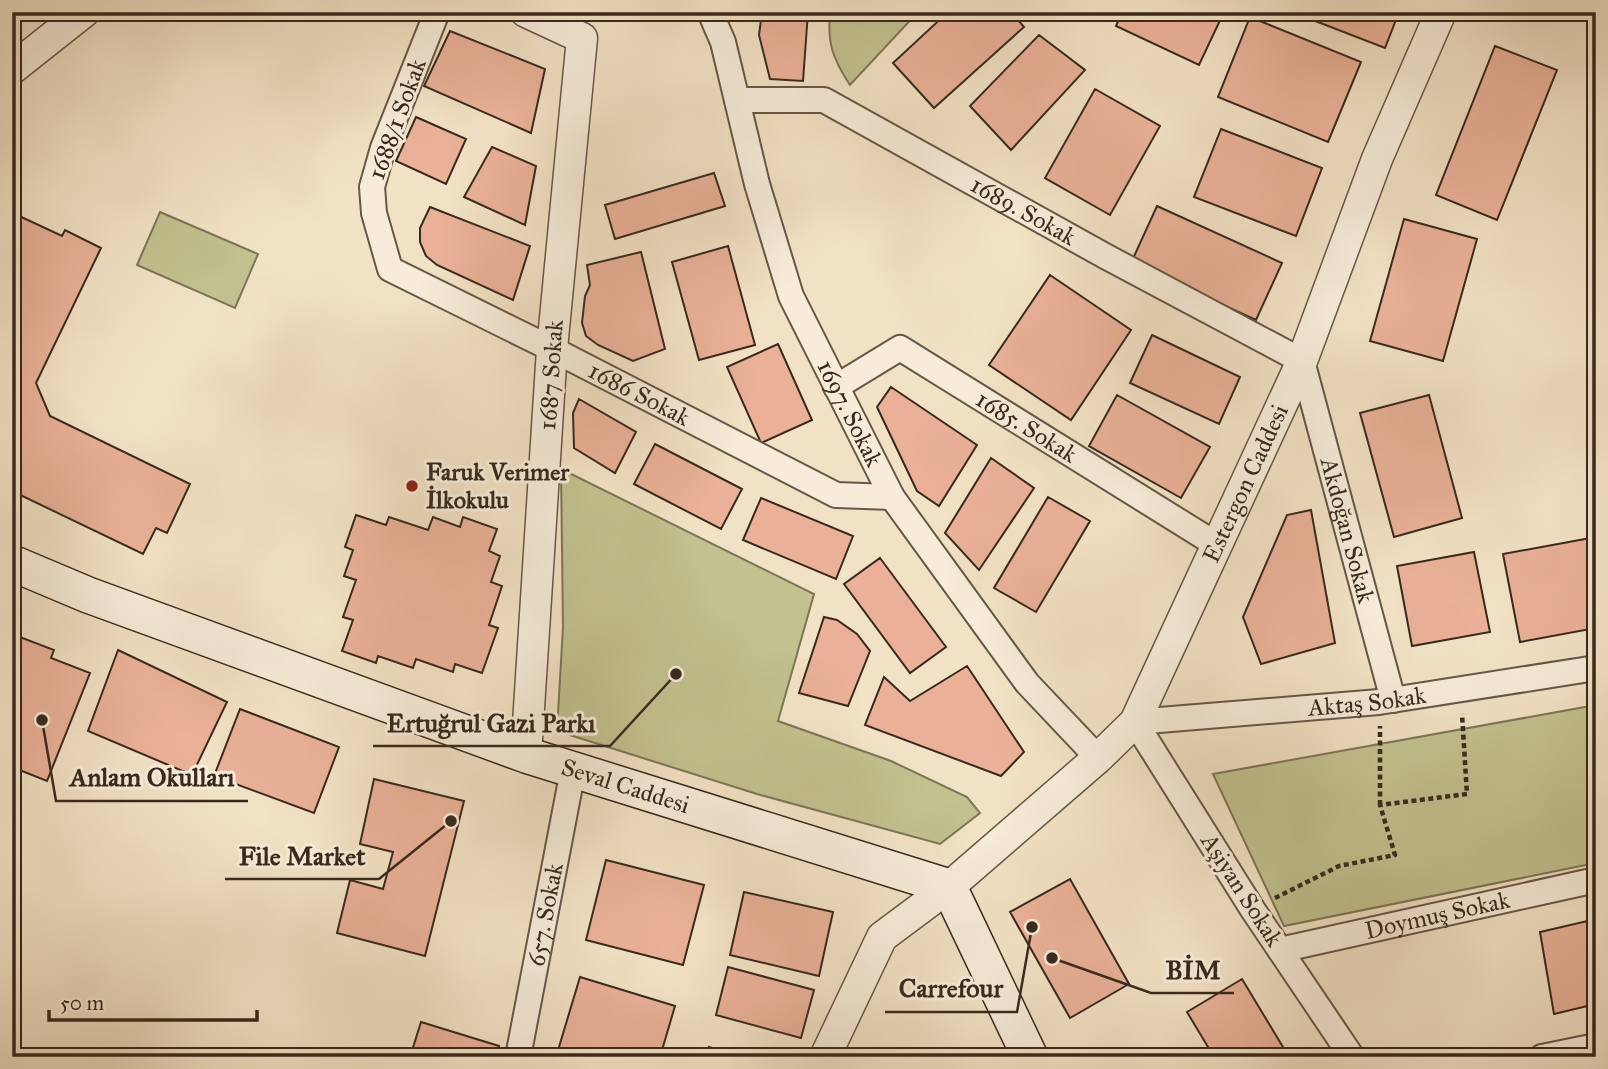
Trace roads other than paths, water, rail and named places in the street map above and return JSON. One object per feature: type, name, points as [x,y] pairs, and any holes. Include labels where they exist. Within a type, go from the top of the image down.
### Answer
[{"type":"main road","name":"Seval Caddesi","points":[[12,563],[88,595],[526,755],[949,887]]},
{"type":"main road","points":[[949,887],[1030,1057]]},
{"type":"street","points":[[12,69],[84,12]]},
{"type":"street","name":"1688/1 Sokak","points":[[390,269],[374,213],[372,187],[383,148],[437,12]]},
{"type":"street","name":"1687 Sokak","points":[[526,12],[582,38],[552,349],[526,755]]},
{"type":"street","name":"1697. Sokak","points":[[710,12],[723,42],[757,184],[791,296],[891,497],[1027,683],[1098,758]]},
{"type":"street","name":"Estergon Caddesi","points":[[825,1057],[882,937],[949,887],[1098,758],[1135,722],[1301,361],[1377,159],[1441,12]]},
{"type":"street","name":"1689. Sokak","points":[[737,100],[824,100],[1301,361]]},
{"type":"street","name":"1686 Sokak","points":[[390,269],[836,495],[891,497]]},
{"type":"street","name":"1685. Sokak","points":[[836,387],[900,348],[1217,545]]},
{"type":"street","name":"Akdoğan Sokak","points":[[1301,361],[1386,701]]},
{"type":"street","name":"Aktaş Sokak","points":[[1135,722],[1386,701],[1596,668]]},
{"type":"street","name":"Aşiyan Sokak","points":[[1135,722],[1253,910],[1352,1057]]},
{"type":"street","name":"657. Sokak","points":[[518,1057],[573,770]]},
{"type":"street","name":"Doymuş Sokak","points":[[1280,950],[1596,880]]},
{"type":"street","points":[[1542,1057],[1596,1046]]},
{"type":"place","name":"Faruk Verimer İlkokulu","points":[[412,486]]},
{"type":"place","name":"Ertuğrul Gazi Parkı","points":[[676,674]]},
{"type":"place","name":"Anlam Okulları","points":[[42,720]]},
{"type":"place","name":"File Market","points":[[451,821]]},
{"type":"place","name":"Carrefour","points":[[1032,927]]},
{"type":"place","name":"BİM","points":[[1052,958]]}]
